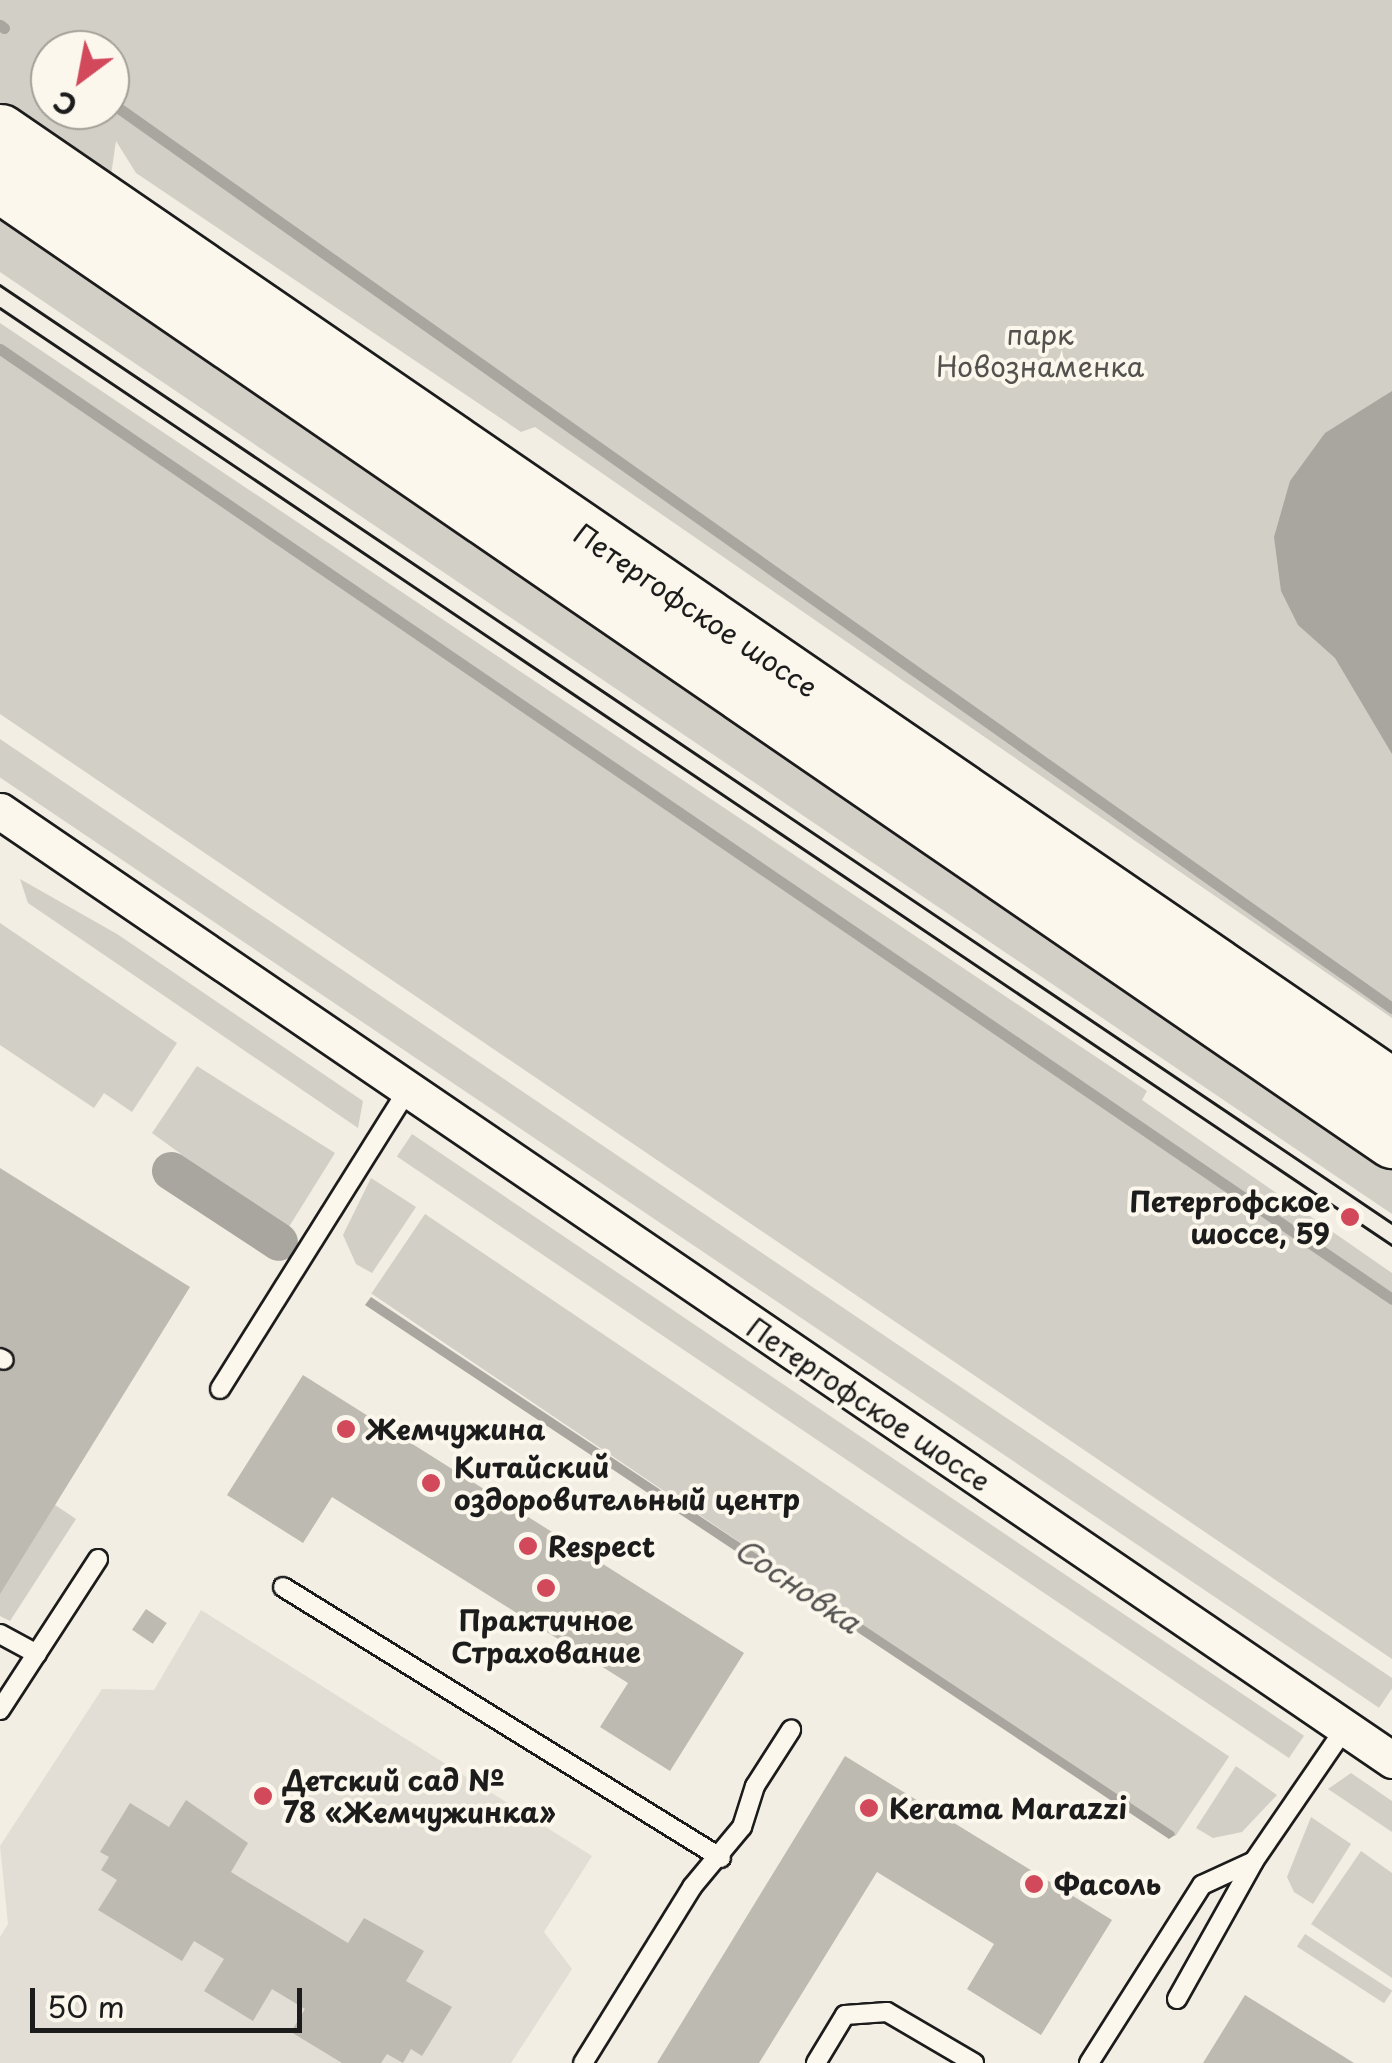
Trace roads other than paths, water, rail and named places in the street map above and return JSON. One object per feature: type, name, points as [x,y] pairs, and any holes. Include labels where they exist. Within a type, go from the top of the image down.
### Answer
[{"type":"main road","name":"Петергофское шоссе","points":[[0,132],[1392,1088]]},
{"type":"main road","name":"Петергофское шоссе","points":[[0,184],[1392,1140]]},
{"type":"street","name":"Петергофское шоссе","points":[[0,811],[1392,1760]]},
{"type":"lane","points":[[220,1389],[408,1090]]},
{"type":"lane","points":[[0,1710],[98,1559]]},
{"type":"lane","points":[[283,1586],[721,1858]]},
{"type":"lane","points":[[0,1634],[37,1654]]},
{"type":"lane","points":[[1177,1999],[1254,1861],[1345,1728]]},
{"type":"lane","points":[[583,2063],[692,1887],[721,1858],[791,1730]]},
{"type":"lane","points":[[1088,2063],[1202,1885],[1254,1861]]},
{"type":"lane","points":[[816,2063],[845,2015],[888,2012],[974,2063]]},
{"type":"water","points":[[1392,391],[1392,754],[1335,658],[1298,625],[1281,591],[1274,537],[1290,481],[1325,433]]},
{"type":"water","points":[[371,1297],[1175,1835],[1169,1839],[365,1305]]},
{"type":"waterway","points":[[0,25],[4,28]]},
{"type":"waterway","points":[[130,116],[1392,1008]]},
{"type":"waterway","points":[[0,349],[1392,1299]]},
{"type":"waterway","name":"Сосновка","points":[[171,1171],[279,1242]]},
{"type":"tram line","points":[[0,285],[1392,1223]]},
{"type":"tram line","points":[[0,308],[1392,1245]]},
{"type":"place","name":"Петергофское шоссе, 59","points":[[1350,1217]]},
{"type":"place","name":"Жемчужина","points":[[346,1429]]},
{"type":"place","name":"Китайский оздоровительный центр","points":[[431,1483]]},
{"type":"place","name":"Respect","points":[[528,1546]]},
{"type":"place","name":"Практичное Страхование","points":[[546,1588]]},
{"type":"place","name":"Детский сад № 78 «Жемчужинка»","points":[[263,1796]]},
{"type":"place","name":"Kerama Marazzi","points":[[869,1808]]},
{"type":"place","name":"Фасоль","points":[[1034,1884]]},
{"type":"park label","name":"парк Новознаменка","points":[[1040,350]]}]
